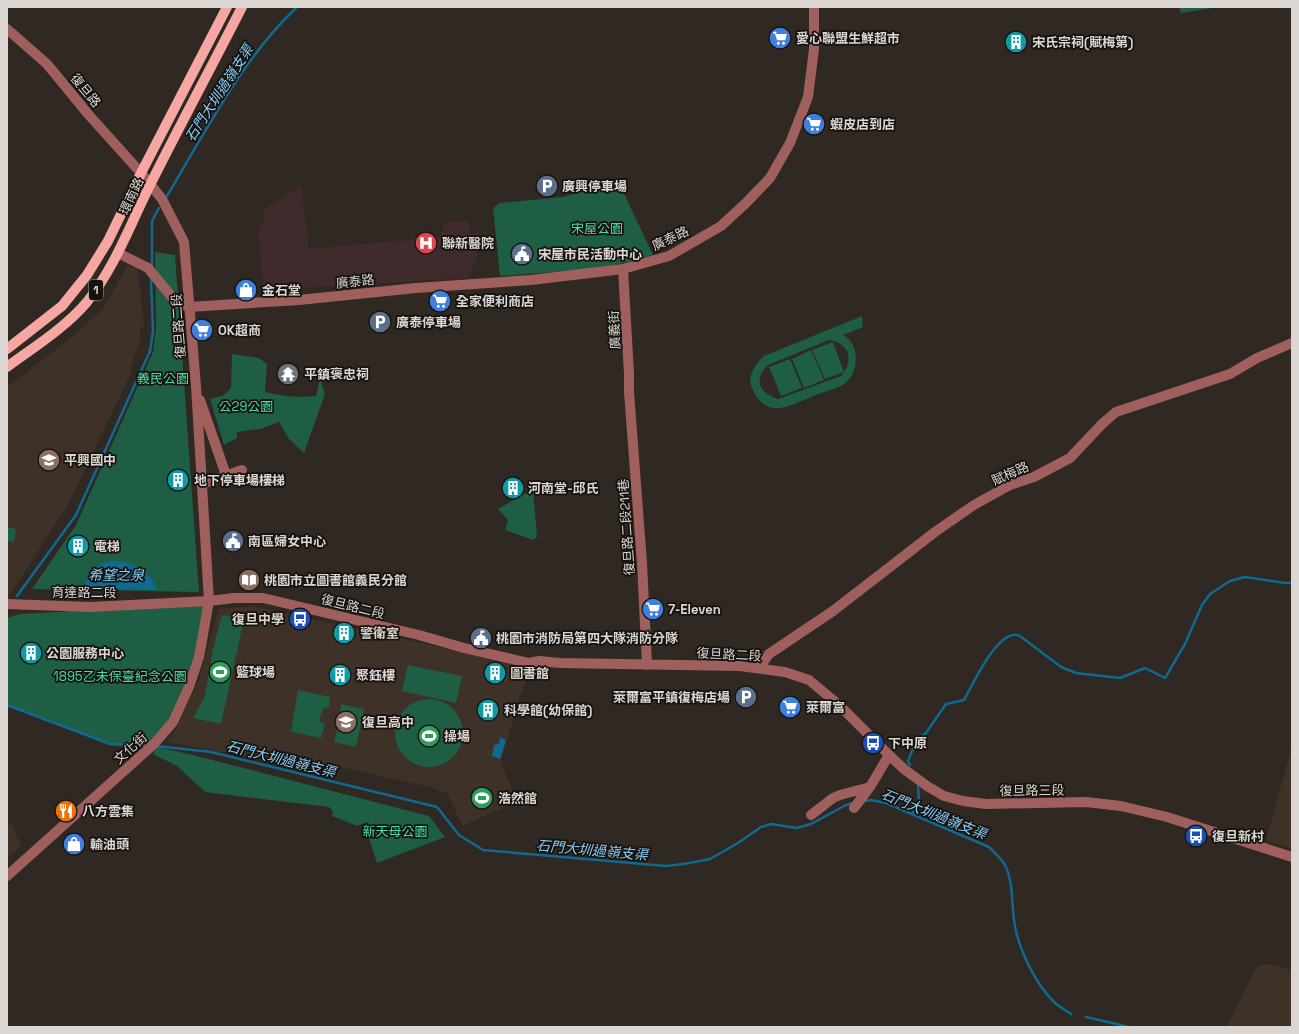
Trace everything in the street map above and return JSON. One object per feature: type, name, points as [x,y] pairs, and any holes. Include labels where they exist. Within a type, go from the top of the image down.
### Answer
[{"type":"main road","name":"環南路","points":[[7,348],[62,306],[88,275],[108,241],[141,172],[227,7]]},
{"type":"main road","name":"環南路","points":[[7,367],[61,326],[86,303],[104,280],[150,185],[242,7]]},
{"type":"street","name":"廣泰路","points":[[189,307],[299,300],[424,287],[531,280],[623,269],[669,256],[715,229],[746,203],[770,178],[790,143],[808,97],[814,49],[814,7]]},
{"type":"street","name":"復旦路","points":[[7,29],[47,64],[88,114],[141,172]]},
{"type":"street","name":"復旦路二段","points":[[141,172],[162,199],[184,242],[196,386],[209,601],[234,598],[263,598],[529,663],[539,661],[560,663],[740,666],[785,672],[809,680]]},
{"type":"street","points":[[118,253],[148,268],[176,302],[189,307]]},
{"type":"street","name":"廣義街","points":[[623,269],[630,374],[629,388]]},
{"type":"street","name":"賦梅路","points":[[759,668],[769,654],[833,611],[935,532],[974,505],[1010,485],[1034,477],[1070,458],[1102,424],[1116,412],[1230,374],[1256,358],[1292,343]]},
{"type":"street","points":[[196,386],[226,475]]},
{"type":"street","name":"復旦路二段211巷","points":[[629,388],[642,563],[647,665]]},
{"type":"street","points":[[202,484],[242,470]]},
{"type":"street","name":"育達路二段","points":[[7,604],[91,607],[209,601]]},
{"type":"street","name":"文化街","points":[[7,876],[153,746],[173,722],[189,687],[199,658],[209,601]]},
{"type":"street","name":"復旦路三段","points":[[809,680],[839,705],[888,755],[927,786],[944,796],[963,801],[986,804],[1086,802],[1121,806],[1167,817],[1292,857]]},
{"type":"street","points":[[855,807],[870,787],[888,755]]},
{"type":"street","points":[[811,816],[833,798],[870,787]]},
{"type":"shaded area","name":"聯新醫院","points":[[301,186],[309,249],[439,237],[446,222],[468,221],[470,234],[479,234],[477,257],[468,278],[264,290],[258,228],[265,219],[263,210]]},
{"type":"shaded area","name":"平興國中","points":[[128,265],[138,269],[144,327],[140,328],[140,341],[133,360],[130,375],[68,505],[9,596],[7,595],[7,387],[72,337],[102,310]]},
{"type":"shaded area","name":"復旦高中","points":[[252,606],[532,667],[520,696],[501,762],[517,802],[462,826],[448,794],[430,787],[289,756],[282,763],[166,742],[175,731],[200,677],[218,609]]},
{"type":"shaded area","points":[[1292,746],[1292,849],[1266,840]]},
{"type":"shaded area","points":[[7,820],[16,829],[14,832],[22,845],[11,855],[7,856]]},
{"type":"shaded area","points":[[1262,965],[1273,965],[1290,970],[1292,969],[1292,1027],[1227,1027],[1256,968]]},
{"type":"green space","points":[[1179,7],[1219,7],[1181,13]]},
{"type":"green space","name":"宋屋公園","points":[[618,181],[653,255],[594,269],[500,276],[493,208],[500,203],[563,197]]},
{"type":"green space","name":"義民公園","points":[[155,252],[175,255],[199,592],[32,589],[76,525],[153,352],[156,329]]},
{"type":"green space","points":[[862,316],[863,327],[843,335],[853,344],[856,358],[853,373],[844,384],[838,387],[788,406],[772,408],[765,405],[758,398],[750,384],[751,375],[755,366],[764,356]],"holes":[[[829,340],[837,342],[846,350],[848,354],[846,370],[841,376],[778,399],[763,390],[760,385],[760,381],[763,371],[768,365]]]},
{"type":"green space","points":[[833,342],[844,372],[825,379],[812,350]]},
{"type":"green space","points":[[811,350],[824,380],[804,388],[792,359]]},
{"type":"green space","name":"公29公園","points":[[232,354],[259,358],[267,364],[265,392],[290,396],[316,396],[320,378],[325,394],[304,453],[289,439],[279,422],[260,429],[237,432],[237,438],[224,445],[210,399],[224,395],[231,388]]},
{"type":"green space","points":[[790,359],[802,388],[781,396],[769,367]]},
{"type":"green space","points":[[533,489],[537,537],[533,540],[505,530],[508,520],[498,509]]},
{"type":"green space","points":[[7,527],[16,529],[14,542],[7,541]]},
{"type":"green space","name":"1895乙未保臺紀念公園","points":[[204,604],[197,664],[173,722],[149,744],[110,744],[7,705],[7,618],[20,614]]},
{"type":"green space","name":"籃球場","points":[[222,615],[243,619],[243,624],[221,724],[193,718],[205,696],[213,649]]},
{"type":"green space","points":[[408,665],[462,676],[456,703],[402,691]]},
{"type":"green space","points":[[298,690],[330,697],[329,707],[323,709],[319,721],[325,724],[321,738],[291,732]]},
{"type":"green space","name":"操場","points":[[429,699],[442,702],[453,709],[460,720],[463,733],[460,746],[453,757],[442,764],[429,767],[416,764],[405,757],[398,746],[395,733],[398,720],[405,709],[416,702]]},
{"type":"green space","points":[[341,704],[364,709],[356,747],[334,742],[338,727],[342,727],[345,716],[340,714]]},
{"type":"green space","name":"新天母公園","points":[[157,747],[429,816],[445,837],[377,863],[367,832],[372,830],[368,822],[357,826],[332,816],[333,811],[329,807],[205,792],[177,766],[153,754]]},
{"type":"water","name":"希望之泉","points":[[116,561],[129,563],[147,573],[155,584],[157,590],[85,588],[87,577],[94,568],[105,563]]},
{"type":"water","points":[[500,737],[506,740],[500,759],[492,756],[494,745],[499,744]]},
{"type":"waterway","name":"石門大圳過嶺支渠","points":[[167,196],[211,121],[242,73],[277,27],[297,7]]},
{"type":"waterway","name":"石門大圳過嶺支渠","points":[[152,266],[152,221],[159,208]]},
{"type":"waterway","name":"石門大圳過嶺支渠","points":[[17,596],[76,515],[150,351],[153,331],[151,278]]},
{"type":"waterway","points":[[910,765],[908,761],[917,739],[926,733],[946,704],[964,700],[978,673],[999,644],[1006,638],[1015,635],[1020,636],[1061,667],[1076,673],[1120,678],[1145,668],[1165,678],[1185,644],[1202,605],[1210,594],[1230,581],[1245,577],[1292,583]]},
{"type":"waterway","name":"石門大圳過嶺支渠","points":[[7,705],[110,744],[147,746]]},
{"type":"waterway","name":"石門大圳過嶺支渠","points":[[156,746],[211,752],[437,807],[459,835],[483,850],[666,866],[710,859],[738,843],[761,827],[771,824],[797,828],[811,824],[846,805],[853,803]]},
{"type":"waterway","points":[[912,814],[919,801],[918,787]]},
{"type":"waterway","name":"石門大圳過嶺支渠","points":[[864,801],[871,800],[886,803],[989,847],[1002,860],[1010,879],[1015,926],[1024,956],[1040,985],[1047,994],[1057,1005],[1071,1014]]},
{"type":"waterway","name":"石門大圳過嶺支渠","points":[[1086,1017],[1129,1027]]},
{"type":"place","name":"愛心聯盟生鮮超市","points":[[780,38]]},
{"type":"place","name":"宋氏宗祠(賦梅第)","points":[[1016,42]]},
{"type":"place","name":"蝦皮店到店","points":[[814,124]]},
{"type":"place","name":"廣興停車場","points":[[547,186]]},
{"type":"place","name":"聯新醫院","points":[[426,243]]},
{"type":"place","name":"宋屋市民活動中心","points":[[522,254]]},
{"type":"place","name":"金石堂","points":[[246,290]]},
{"type":"place","name":"全家便利商店","points":[[440,301]]},
{"type":"place","name":"廣泰停車場","points":[[380,322]]},
{"type":"place","name":"OK超商","points":[[202,330]]},
{"type":"place","name":"平鎮褒忠祠","points":[[288,374]]},
{"type":"place","name":"平興國中","points":[[49,460]]},
{"type":"place","name":"地下停車場樓梯","points":[[178,480]]},
{"type":"place","name":"河南堂-邱氏","points":[[513,488]]},
{"type":"place","name":"南區婦女中心","points":[[233,541]]},
{"type":"place","name":"電梯","points":[[78,546]]},
{"type":"place","name":"桃園市立圖書館義民分館","points":[[249,580]]},
{"type":"place","name":"7-Eleven","points":[[653,609]]},
{"type":"place","name":"復旦中學","points":[[300,619]]},
{"type":"place","name":"警衛室","points":[[344,633]]},
{"type":"place","name":"桃園市消防局第四大隊消防分隊","points":[[481,638]]},
{"type":"place","name":"公園服務中心","points":[[31,653]]},
{"type":"place","name":"籃球場","points":[[220,672]]},
{"type":"place","name":"圖書館","points":[[495,673]]},
{"type":"place","name":"聚鈺樓","points":[[340,675]]},
{"type":"place","name":"萊爾富平鎮復梅店場","points":[[746,697]]},
{"type":"place","name":"萊爾富","points":[[790,707]]},
{"type":"place","name":"科學館(幼保館)","points":[[488,710]]},
{"type":"place","name":"復旦高中","points":[[346,722]]},
{"type":"place","name":"操場","points":[[429,736]]},
{"type":"place","name":"下中原","points":[[873,743]]},
{"type":"place","name":"浩然館","points":[[482,798]]},
{"type":"place","name":"八方雲集","points":[[66,811]]},
{"type":"place","name":"復旦新村","points":[[1196,836]]},
{"type":"place","name":"輸油頭","points":[[74,844]]}]
